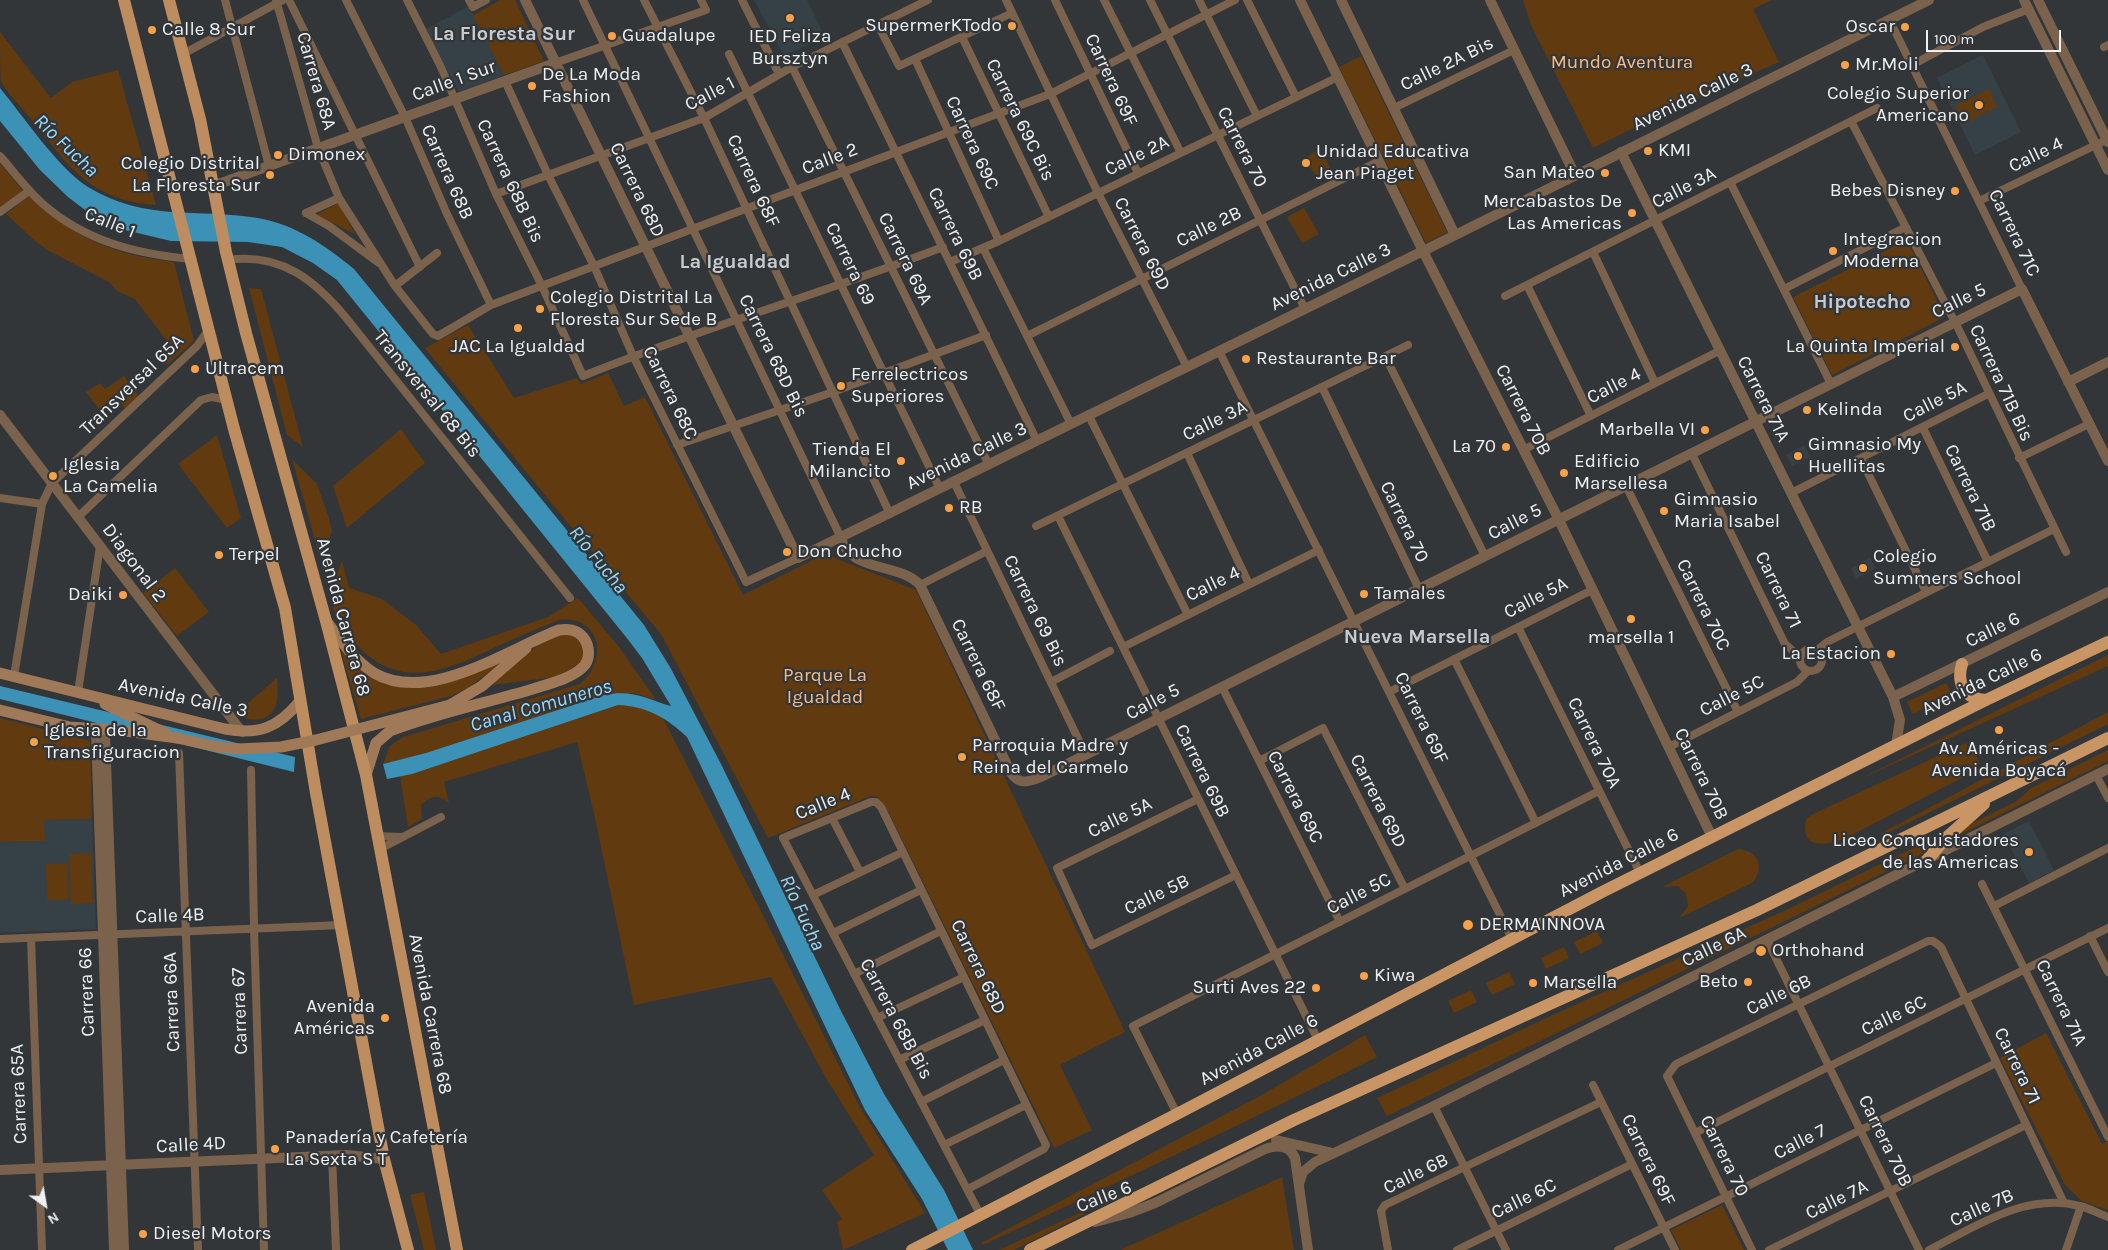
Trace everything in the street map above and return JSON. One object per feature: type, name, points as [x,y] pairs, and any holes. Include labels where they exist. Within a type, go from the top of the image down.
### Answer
[{"type":"highway","points":[[2086,652],[2108,637]]},
{"type":"highway","name":"Avenida Calle 6","points":[[912,1250],[1640,873],[1986,700],[2108,642]]},
{"type":"highway","points":[[1962,664],[1959,679],[1965,692],[1974,699],[1986,700]]},
{"type":"highway","points":[[1030,1250],[1294,1120],[1757,910],[2108,738]]},
{"type":"highway","points":[[1927,860],[1946,838],[1997,792]]},
{"type":"highway","points":[[1270,1141],[1294,1120]]},
{"type":"main road","points":[[124,0],[227,400],[285,608],[300,701],[384,1158],[408,1250]]},
{"type":"main road","name":"Avenida Carrera 68","points":[[169,0],[200,119],[227,256],[272,431],[326,621],[366,775],[457,1250]]},
{"type":"main road","name":"Avenida Calle 3","points":[[326,621],[349,652],[369,669],[383,677],[406,682],[437,679],[464,672],[541,636],[559,630],[568,629],[576,631],[583,637],[588,647],[587,661],[583,668],[557,681],[390,731],[376,743],[366,775]]},
{"type":"main road","name":"Avenida Calle 3","points":[[450,705],[482,686],[528,645],[541,636]]},
{"type":"main road","name":"Avenida Calle 3","points":[[0,673],[242,732],[258,730],[273,725],[286,716],[300,701]]},
{"type":"main road","name":"Avenida Calle 3","points":[[68,727],[118,730],[238,749],[281,747],[316,740],[492,693],[557,681]]},
{"type":"main road","name":"Avenida Calle 3","points":[[78,692],[177,738]]},
{"type":"main road","name":"Avenida Calle 3","points":[[0,710],[101,734]]},
{"type":"street","points":[[224,0],[269,166]]},
{"type":"street","points":[[289,0],[420,267]]},
{"type":"street","name":"Carrera 68B","points":[[346,0],[405,117],[447,214],[491,305]]},
{"type":"street","name":"Carrera 68B Bis","points":[[407,0],[440,64],[496,194],[542,286],[583,376],[633,356]]},
{"type":"street","points":[[471,4],[486,0]]},
{"type":"street","name":"Carrera 68D","points":[[525,0],[798,558]]},
{"type":"street","name":"Carrera 68D Bis","points":[[583,0],[841,538]]},
{"type":"street","name":"Carrera 68F","points":[[644,0],[704,118],[890,514]]},
{"type":"street","name":"Calle 1 Sur","points":[[213,186],[706,10],[701,0]]},
{"type":"street","points":[[742,0],[779,74]]},
{"type":"street","name":"Calle 1","points":[[496,194],[704,118],[792,67],[928,0]]},
{"type":"street","name":"Carrera 69D","points":[[1006,0],[1098,193],[1187,367]]},
{"type":"street","name":"Carrera 69F","points":[[1055,0],[1138,173]]},
{"type":"street","points":[[1104,0],[1181,152]]},
{"type":"street","name":"Carrera 70","points":[[1150,0],[1305,309]]},
{"type":"street","points":[[1199,0],[1257,116]]},
{"type":"street","name":"Calle 2","points":[[396,286],[433,334],[442,334],[491,305],[1050,94],[1089,72],[1235,0]]},
{"type":"street","points":[[1247,0],[1296,97]]},
{"type":"street","name":"Carrera 70B","points":[[1300,0],[1423,251],[1559,520],[1712,837]]},
{"type":"street","points":[[1341,0],[1455,235]]},
{"type":"street","points":[[1490,0],[1575,175]]},
{"type":"street","name":"Avenida Calle 3","points":[[746,582],[890,514],[1929,0]]},
{"type":"street","points":[[2038,0],[2108,140]]},
{"type":"street","points":[[183,54],[279,1]]},
{"type":"street","name":"Carrera 68A","points":[[279,1],[318,148],[339,198],[381,264]]},
{"type":"street","points":[[1912,65],[2027,5],[2108,170]]},
{"type":"street","points":[[878,25],[900,66],[1012,13]]},
{"type":"street","name":"Carrera 71C","points":[[1890,19],[2108,461]]},
{"type":"street","name":"Carrera 69C Bis","points":[[962,37],[1049,217]]},
{"type":"street","name":"Carrera 69B","points":[[842,42],[1037,441]]},
{"type":"street","name":"Calle 2A Bis","points":[[1394,108],[1514,50]]},
{"type":"street","name":"Carrera 69","points":[[729,54],[940,489]]},
{"type":"street","name":"Carrera 69C","points":[[915,59],[999,241]]},
{"type":"street","name":"Carrera 69A","points":[[792,67],[989,465]]},
{"type":"street","name":"Calle 2A","points":[[950,262],[999,241],[1338,77]]},
{"type":"street","name":"Carrera 68C","points":[[505,81],[548,175],[594,266],[633,356],[746,582]]},
{"type":"street","name":"Calle 3A","points":[[1506,296],[1876,108]]},
{"type":"street","name":"Carrera 71B Bis","points":[[1851,121],[1955,323],[2066,552]]},
{"type":"street","name":"Calle 4","points":[[1979,201],[2108,140]]},
{"type":"street","name":"Carrera 71A","points":[[1620,152],[1893,697],[1900,720],[1896,745]]},
{"type":"street","name":"Calle 1","points":[[0,156],[29,191],[43,204],[69,223],[102,241],[147,254],[191,259]]},
{"type":"street","name":"Calle 2B","points":[[1027,336],[1379,161]]},
{"type":"street","points":[[1730,182],[1832,384]]},
{"type":"street","points":[[0,212],[29,191]]},
{"type":"street","points":[[339,198],[306,213],[329,226],[381,264],[396,286],[437,253]]},
{"type":"street","points":[[1784,288],[1906,227]]},
{"type":"street","points":[[633,356],[891,267],[942,247]]},
{"type":"street","points":[[984,248],[1071,424]]},
{"type":"street","points":[[1593,252],[1655,383]]},
{"type":"street","name":"Transversal 68 Bis","points":[[227,256],[251,258],[282,265],[303,276],[325,294],[570,598]]},
{"type":"street","points":[[1527,285],[1591,416]]},
{"type":"street","name":"Calle 5","points":[[1023,782],[1041,777],[1159,719],[2022,289]]},
{"type":"street","name":"Transversal 65A","points":[[52,483],[197,346],[209,329]]},
{"type":"street","points":[[677,445],[833,392],[986,335]]},
{"type":"street","name":"Calle 3A","points":[[1036,526],[1408,345]]},
{"type":"street","name":"Calle 4","points":[[1523,450],[1720,350]]},
{"type":"street","name":"Carrera 69F","points":[[1220,351],[1512,939]]},
{"type":"street","points":[[1385,356],[1485,556]]},
{"type":"street","points":[[2068,382],[2108,362]]},
{"type":"street","name":"Carrera 70","points":[[1322,387],[1419,589]]},
{"type":"street","name":"Calle 5A","points":[[1791,493],[1988,394]]},
{"type":"street","points":[[78,517],[201,400],[212,397],[227,400]]},
{"type":"street","name":"Diagonal 2","points":[[0,415],[242,732]]},
{"type":"street","points":[[1089,416],[1188,614]]},
{"type":"street","points":[[2019,458],[2089,424]]},
{"type":"street","name":"Carrera 71B","points":[[1923,428],[1988,562]]},
{"type":"street","points":[[1187,453],[1249,584]]},
{"type":"street","name":"Carrera 71","points":[[1692,454],[1785,644],[1800,657]]},
{"type":"street","points":[[1861,459],[1926,592]]},
{"type":"street","name":"Carrera 69 Bis","points":[[954,482],[1086,755]]},
{"type":"street","points":[[14,676],[42,504],[52,483]]},
{"type":"street","name":"Carrera 70C","points":[[1626,486],[1738,712]]},
{"type":"street","points":[[0,498],[42,504]]},
{"type":"street","name":"Carrera 69B","points":[[1058,516],[1318,1040]]},
{"type":"street","points":[[1817,650],[1822,659],[1820,666],[1815,670],[1808,671],[1800,664],[1800,657],[1806,649],[1817,650],[1827,642],[1857,626],[2054,529]]},
{"type":"street","points":[[841,538],[843,546],[850,555],[911,578],[920,585],[987,551]]},
{"type":"street","points":[[78,692],[100,546]]},
{"type":"street","name":"Calle 4","points":[[1123,646],[1318,550]]},
{"type":"street","name":"Carrera 68F","points":[[920,585],[1011,773],[1015,779],[1023,782]]},
{"type":"street","name":"Calle 5A","points":[[1389,692],[1592,590]]},
{"type":"street","name":"Calle 6","points":[[1893,697],[2108,592]]},
{"type":"street","name":"Carrera 70A","points":[[1518,627],[1640,873]]},
{"type":"street","points":[[1051,682],[1110,651]]},
{"type":"street","points":[[1454,659],[1536,823]]},
{"type":"street","name":"Calle 5C","points":[[1668,747],[1797,682],[1808,671]]},
{"type":"street","name":"Carrera 69C","points":[[1222,687],[1340,922]]},
{"type":"street","name":"Carrera 69D","points":[[1259,761],[1323,728],[1405,889]]},
{"type":"street","name":"Carrera 66","points":[[101,734],[116,1166],[114,1250]]},
{"type":"street","name":"Carrera 66A","points":[[179,753],[198,1250]]},
{"type":"street","name":"Carrera 67","points":[[251,770],[264,1250]]},
{"type":"street","name":"Calle 6A","points":[[1333,1153],[1434,1106],[2108,770]]},
{"type":"street","points":[[2096,775],[2108,798]]},
{"type":"street","name":"Calle 5C","points":[[1177,1114],[1133,1026],[1600,791]]},
{"type":"street","name":"Calle 5A","points":[[1092,945],[1057,868],[1198,799]]},
{"type":"street","name":"Calle 4","points":[[783,838],[871,802],[876,802]]},
{"type":"street","name":"Carrera 68D","points":[[876,802],[903,852],[1047,1147],[968,1189]]},
{"type":"street","points":[[380,850],[441,817]]},
{"type":"street","points":[[832,818],[860,872]]},
{"type":"street","points":[[377,836],[404,837]]},
{"type":"street","name":"Carrera 68B Bis","points":[[783,838],[980,1214]]},
{"type":"street","points":[[1994,906],[2108,848]]},
{"type":"street","points":[[813,895],[903,852]]},
{"type":"street","name":"Calle 5B","points":[[1092,945],[1236,875]]},
{"type":"street","name":"Carrera 71A","points":[[1982,884],[2108,1137]]},
{"type":"street","points":[[833,934],[921,890]]},
{"type":"street","name":"Calle 4B","points":[[0,939],[342,925]]},
{"type":"street","name":"Calle 6C","points":[[1695,1133],[2108,928]]},
{"type":"street","points":[[854,974],[941,931]]},
{"type":"street","points":[[2090,936],[2108,972]]},
{"type":"street","name":"Carrera 65A","points":[[31,938],[42,1250]]},
{"type":"street","name":"Carrera 70B","points":[[1766,940],[1919,1250]]},
{"type":"street","name":"Calle 6B","points":[[1668,1076],[1676,1064],[1797,1003],[1928,941],[1938,943]]},
{"type":"street","name":"Carrera 71","points":[[1938,943],[2064,1204]]},
{"type":"street","points":[[877,1018],[964,977]]},
{"type":"street","points":[[899,1060],[985,1020]]},
{"type":"street","points":[[922,1102],[1004,1060]]},
{"type":"street","name":"Calle 7","points":[[1618,1250],[1996,1062]]},
{"type":"street","name":"Carrera 70","points":[[1668,1076],[1752,1250]]},
{"type":"street","name":"Carrera 69F","points":[[1593,1085],[1675,1250]]},
{"type":"street","name":"Calle 6B","points":[[1388,1250],[1381,1211],[1385,1205],[1601,1102]]},
{"type":"street","points":[[944,1145],[1026,1104]]},
{"type":"street","points":[[1434,1106],[1506,1250]]},
{"type":"street","name":"Calle 7A","points":[[1769,1250],[2026,1125]]},
{"type":"street","points":[[1270,1141],[1282,1140],[1333,1153]]},
{"type":"street","name":"Calle 6","points":[[1075,1228],[1154,1196],[1270,1141]]},
{"type":"street","name":"Calle 6","points":[[1075,1228],[1143,1207],[1270,1147],[1279,1146],[1289,1150],[1295,1158],[1299,1184]]},
{"type":"street","points":[[1308,1250],[1299,1184],[1306,1168],[1333,1153]]},
{"type":"street","name":"Calle 4D","points":[[0,1170],[362,1155],[384,1158]]},
{"type":"street","points":[[332,1156],[336,1250]]},
{"type":"street","name":"Calle 6C","points":[[1457,1250],[1632,1164]]},
{"type":"street","name":"Carrera 66","points":[[116,1166],[124,1250]]},
{"type":"street","name":"Calle 7B","points":[[1929,1250],[2014,1209],[2030,1205],[2064,1204],[2081,1206],[2108,1218]]},
{"type":"street","points":[[2066,1250],[2081,1206]]},
{"type":"shaded area","name":"IED Feliza Bursztyn","points":[[754,0],[807,0],[825,37],[784,56]]},
{"type":"shaded area","points":[[469,6],[504,75],[459,92],[426,29]]},
{"type":"shaded area","name":"Colegio Superior Americano","points":[[1983,55],[2021,132],[1975,155],[1937,78]]},
{"type":"shaded area","name":"Gimnasio My Huellitas","points":[[1804,445],[1810,457],[1792,466],[1786,455]]},
{"type":"shaded area","name":"Colegio Summers School","points":[[1870,558],[1876,568],[1856,579],[1851,568]]},
{"type":"shaded area","points":[[92,819],[96,929],[0,933],[0,842],[44,841],[44,820]]},
{"type":"shaded area","name":"Liceo Conquistadores de las Americas","points":[[2029,821],[2054,870],[2029,883],[2003,834]]},
{"type":"green space","points":[[501,0],[515,0],[544,61],[504,75],[473,15]]},
{"type":"green space","name":"Mundo Aventura","points":[[1523,0],[1772,0],[1753,9],[1779,62],[1672,109],[1593,148],[1531,25]]},
{"type":"green space","points":[[0,32],[51,98],[72,82],[118,70],[156,205],[133,202],[98,189],[84,179],[58,153],[1,81]]},
{"type":"green space","points":[[1361,56],[1447,232],[1426,243],[1339,67]]},
{"type":"green space","points":[[1989,89],[1997,107],[1964,124],[1955,106]]},
{"type":"green space","points":[[1320,149],[1333,172],[1318,180],[1305,158]]},
{"type":"green space","points":[[0,163],[23,191],[0,207]]},
{"type":"green space","points":[[29,196],[61,223],[96,242],[132,255],[174,262],[194,341],[167,365],[162,360],[173,349],[135,299],[117,291],[109,282],[49,251],[6,214]]},
{"type":"green space","points":[[339,203],[355,234],[316,215]]},
{"type":"green space","points":[[1304,208],[1319,234],[1302,243],[1287,217]]},
{"type":"green space","points":[[1907,240],[1945,317],[1832,375],[1793,297]]},
{"type":"green space","points":[[249,288],[261,289],[303,447],[287,435]]},
{"type":"green space","name":"Parque La Igualdad","points":[[468,325],[514,398],[577,378],[581,384],[608,373],[624,406],[645,397],[743,595],[825,554],[916,590],[1125,1032],[1060,1065],[1092,1130],[1054,1148],[889,813],[878,797],[871,796],[768,838],[661,634],[425,348]]},
{"type":"green space","points":[[124,376],[142,401],[128,413],[116,396],[99,409],[86,392],[100,383],[105,389]]},
{"type":"green space","points":[[401,429],[425,463],[347,528],[333,486]]},
{"type":"green space","points":[[217,435],[241,518],[227,528],[178,464]]},
{"type":"green space","points":[[292,459],[317,484],[329,518],[332,531],[320,557]]},
{"type":"green space","points":[[342,561],[349,588],[382,599],[416,625],[441,654],[548,617],[578,598],[619,647],[656,700],[634,693],[604,695],[426,753],[383,764],[390,746],[403,737],[580,684],[595,664],[596,642],[592,632],[584,625],[573,620],[559,620],[514,638],[461,663],[442,669],[405,672],[387,667],[370,657],[352,640],[335,613],[331,600],[331,589]]},
{"type":"green space","points":[[175,568],[209,612],[177,636],[143,593]]},
{"type":"green space","points":[[563,634],[576,636],[583,644],[585,657],[576,667],[555,677],[491,685],[492,682],[543,641]]},
{"type":"green space","points":[[340,647],[400,685],[505,660],[468,688],[451,696],[361,719]]},
{"type":"green space","points":[[2108,655],[2108,666],[1856,781]]},
{"type":"green space","points":[[277,678],[278,695],[270,715],[256,720],[246,719],[240,710]]},
{"type":"green space","points":[[1946,683],[1952,694],[1913,714],[1907,702]]},
{"type":"green space","points":[[618,705],[642,708],[663,718],[860,1107],[925,1213],[843,1250],[837,1222],[842,1219],[822,1190],[874,1155],[826,1078],[771,977],[634,1005],[577,742],[444,782],[449,804],[438,797],[427,799],[421,805],[422,819],[408,827],[400,776]]},
{"type":"green space","points":[[2108,712],[2108,724],[1882,836],[1880,834]]},
{"type":"green space","points":[[0,718],[90,741],[92,819],[44,820],[45,841],[0,842]]},
{"type":"green space","points":[[1966,743],[1968,746],[1971,745],[1980,764],[1977,766],[1979,769],[1844,839],[1821,844],[1815,843],[1806,836],[1806,819],[1813,814]]},
{"type":"green space","points":[[2108,750],[2108,761],[1951,839],[1961,829],[2017,801],[2031,788]]},
{"type":"green space","points":[[1944,833],[1928,851],[1387,1116],[1377,1098],[1557,1013],[1786,910]]},
{"type":"green space","points":[[1738,849],[1751,853],[1758,861],[1759,872],[1752,883],[1679,918],[1688,906],[1686,894],[1678,886],[1662,887]]},
{"type":"green space","points":[[91,853],[93,903],[71,904],[69,854]]},
{"type":"green space","points":[[67,863],[69,899],[47,901],[46,864]]},
{"type":"green space","points":[[1597,931],[1603,943],[1580,954],[1574,942]]},
{"type":"green space","points":[[1564,947],[1569,958],[1546,969],[1541,958]]},
{"type":"green space","points":[[1509,972],[1515,984],[1492,995],[1486,983]]},
{"type":"green space","points":[[1471,990],[1477,1002],[1454,1013],[1448,1001]]},
{"type":"green space","points":[[2046,1033],[2102,1144],[2108,1141],[2108,1210],[2082,1201],[2065,1185],[2000,1058]]},
{"type":"green space","points":[[1365,1035],[1377,1057],[1082,1199],[983,1245],[981,1243],[1260,1096]]},
{"type":"green space","points":[[1282,1177],[1294,1250],[1120,1250]]},
{"type":"green space","points":[[424,1192],[436,1250],[424,1250],[410,1195]]},
{"type":"green space","points":[[1722,1205],[1744,1250],[1681,1250],[1671,1230]]},
{"type":"green space","points":[[1084,1211],[1085,1214],[1014,1250],[999,1250]]},
{"type":"water","points":[[0,88],[53,155],[76,178],[109,198],[151,210],[235,215],[272,221],[297,231],[321,244],[354,269],[644,625],[670,667],[721,764],[841,1011],[884,1094],[944,1190],[973,1250],[948,1250],[922,1199],[865,1110],[687,737],[679,730],[656,714],[638,708],[618,705],[412,774],[387,779],[383,764],[426,753],[604,695],[614,693],[631,694],[671,706],[642,658],[626,637],[337,280],[313,263],[282,247],[248,242],[171,241],[125,230],[93,216],[68,197],[40,170],[0,121]]},
{"type":"water","points":[[0,686],[295,757],[294,772],[0,699]]},
{"type":"place","name":"IED Feliza Bursztyn","points":[[790,18]]},
{"type":"place","name":"SupermerKTodo","points":[[1012,26]]},
{"type":"place","name":"Oscar","points":[[1905,27]]},
{"type":"place","name":"Calle 8 Sur","points":[[152,30]]},
{"type":"place","name":"Guadalupe","points":[[612,36]]},
{"type":"place","name":"Mr.Moli","points":[[1845,65]]},
{"type":"place","name":"De La Moda Fashion","points":[[532,86]]},
{"type":"place","name":"Colegio Superior Americano","points":[[1979,105]]},
{"type":"place","name":"KMI","points":[[1648,151]]},
{"type":"place","name":"Dimonex","points":[[278,155]]},
{"type":"place","name":"Unidad Educativa Jean Piaget","points":[[1306,163]]},
{"type":"place","name":"San Mateo","points":[[1605,173]]},
{"type":"place","name":"Colegio Distrital La Floresta Sur","points":[[270,175]]},
{"type":"place","name":"Bebes Disney","points":[[1955,191]]},
{"type":"place","name":"Mercabastos De Las Americas","points":[[1632,213]]},
{"type":"place","name":"Integracion Moderna","points":[[1833,251]]},
{"type":"place","name":"Colegio Distrital La Floresta Sur Sede B","points":[[540,309]]},
{"type":"place","name":"JAC La Igualdad","points":[[518,328]]},
{"type":"place","name":"La Quinta Imperial","points":[[1955,347]]},
{"type":"place","name":"Restaurante Bar","points":[[1246,359]]},
{"type":"place","name":"Ultracem","points":[[195,369]]},
{"type":"place","name":"Ferrelectricos Superiores","points":[[841,386]]},
{"type":"place","name":"Kelinda","points":[[1807,410]]},
{"type":"place","name":"Marbella VI","points":[[1705,430]]},
{"type":"place","name":"La 70","points":[[1506,447]]},
{"type":"place","name":"Gimnasio My Huellitas","points":[[1798,456]]},
{"type":"place","name":"Tienda El Milancito","points":[[901,461]]},
{"type":"place","name":"Edificio Marsellesa","points":[[1564,473]]},
{"type":"place","name":"Iglesia La Camelia","points":[[53,476]]},
{"type":"place","name":"RB","points":[[949,508]]},
{"type":"place","name":"Gimnasio Maria Isabel","points":[[1664,511]]},
{"type":"place","name":"Don Chucho","points":[[787,552]]},
{"type":"place","name":"Terpel","points":[[219,555]]},
{"type":"place","name":"Colegio Summers School","points":[[1863,568]]},
{"type":"place","name":"Tamales","points":[[1364,594]]},
{"type":"place","name":"Daiki","points":[[123,595]]},
{"type":"place","name":"marsella 1","points":[[1631,619]]},
{"type":"place","name":"La Estacion","points":[[1891,654]]},
{"type":"place","name":"Av. Américas - Avenida Boyacá","points":[[1999,730]]},
{"type":"place","name":"Iglesia de la Transfiguracion","points":[[34,742]]},
{"type":"place","name":"Parroquia Madre y Reina del Carmelo","points":[[962,757]]},
{"type":"place","name":"Liceo Conquistadores de las Americas","points":[[2029,852]]},
{"type":"place","name":"DERMAINNOVA","points":[[1468,925]]},
{"type":"place","name":"Orthohand","points":[[1761,951]]},
{"type":"place","name":"Kiwa","points":[[1364,976]]},
{"type":"place","name":"Beto","points":[[1748,982]]},
{"type":"place","name":"Marsella","points":[[1533,983]]},
{"type":"place","name":"Surti Aves 22","points":[[1316,988]]},
{"type":"place","name":"Avenida Américas","points":[[385,1018]]},
{"type":"place","name":"Panadería y Cafetería La Sexta S T","points":[[275,1149]]},
{"type":"place","name":"Diesel Motors","points":[[143,1234]]},
{"type":"district","name":"La Floresta Sur","points":[[504,34]]},
{"type":"district","name":"La Igualdad","points":[[735,262]]},
{"type":"district","name":"Hipotecho","points":[[1862,302]]},
{"type":"district","name":"Nueva Marsella","points":[[1417,637]]},
{"type":"water label","name":"Río Fucha","points":[[66,146]]},
{"type":"water label","name":"Río Fucha","points":[[598,560]]},
{"type":"water label","name":"Canal Comuneros","points":[[541,706]]},
{"type":"water label","name":"Río Fucha","points":[[802,913]]}]
